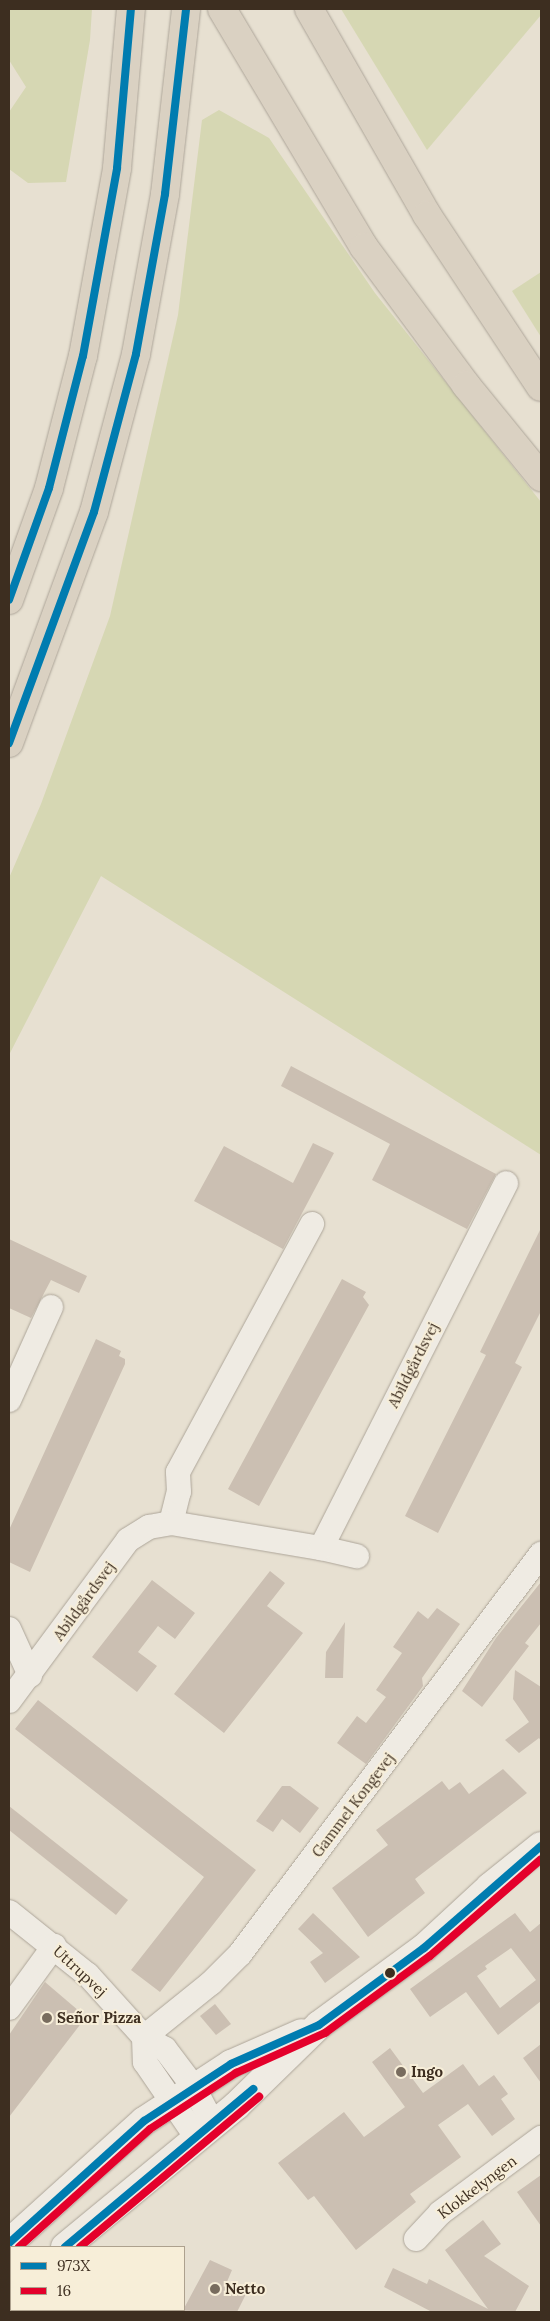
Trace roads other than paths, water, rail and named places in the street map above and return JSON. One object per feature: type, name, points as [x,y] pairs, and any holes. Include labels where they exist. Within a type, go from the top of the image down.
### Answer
[{"type":"highway","points":[[9,600],[49,488],[83,356],[117,168],[132,9]]},
{"type":"highway","points":[[9,743],[94,512],[136,354],[165,194],[186,9]]},
{"type":"highway","points":[[222,9],[364,247],[466,385],[541,477]]},
{"type":"highway","points":[[309,9],[427,215],[541,388]]},
{"type":"main road","points":[[66,2246],[205,2131],[319,2025],[424,1948],[490,1887],[541,1846]]},
{"type":"main road","points":[[9,2243],[134,2129],[194,2086],[231,2064],[319,2025]]},
{"type":"street","name":"Abildgårdsvej","points":[[321,1548],[506,1183]]},
{"type":"street","points":[[171,1523],[179,1492],[178,1472],[312,1224]]},
{"type":"street","points":[[9,1400],[51,1307]]},
{"type":"street","name":"Abildgårdsvej","points":[[9,1701],[128,1540],[149,1527],[171,1523],[321,1548],[357,1556]]},
{"type":"street","name":"Gammel Kongevej","points":[[144,2037],[211,1983],[240,1954],[541,1554]]},
{"type":"street","points":[[9,1629],[30,1674]]},
{"type":"street","name":"Uttrupvej","points":[[9,1912],[88,1975],[144,2037],[165,2050],[194,2086],[205,2131]]},
{"type":"street","points":[[9,2008],[54,1946]]},
{"type":"street","points":[[144,2037],[145,2062],[172,2102],[205,2131]]},
{"type":"street","name":"Klokkelyngen","points":[[416,2238],[440,2213],[541,2138]]},
{"type":"place","name":"Señor Pizza","points":[[47,2018]]},
{"type":"place","name":"Ingo","points":[[401,2072]]},
{"type":"place","name":"Netto","points":[[215,2289]]}]
